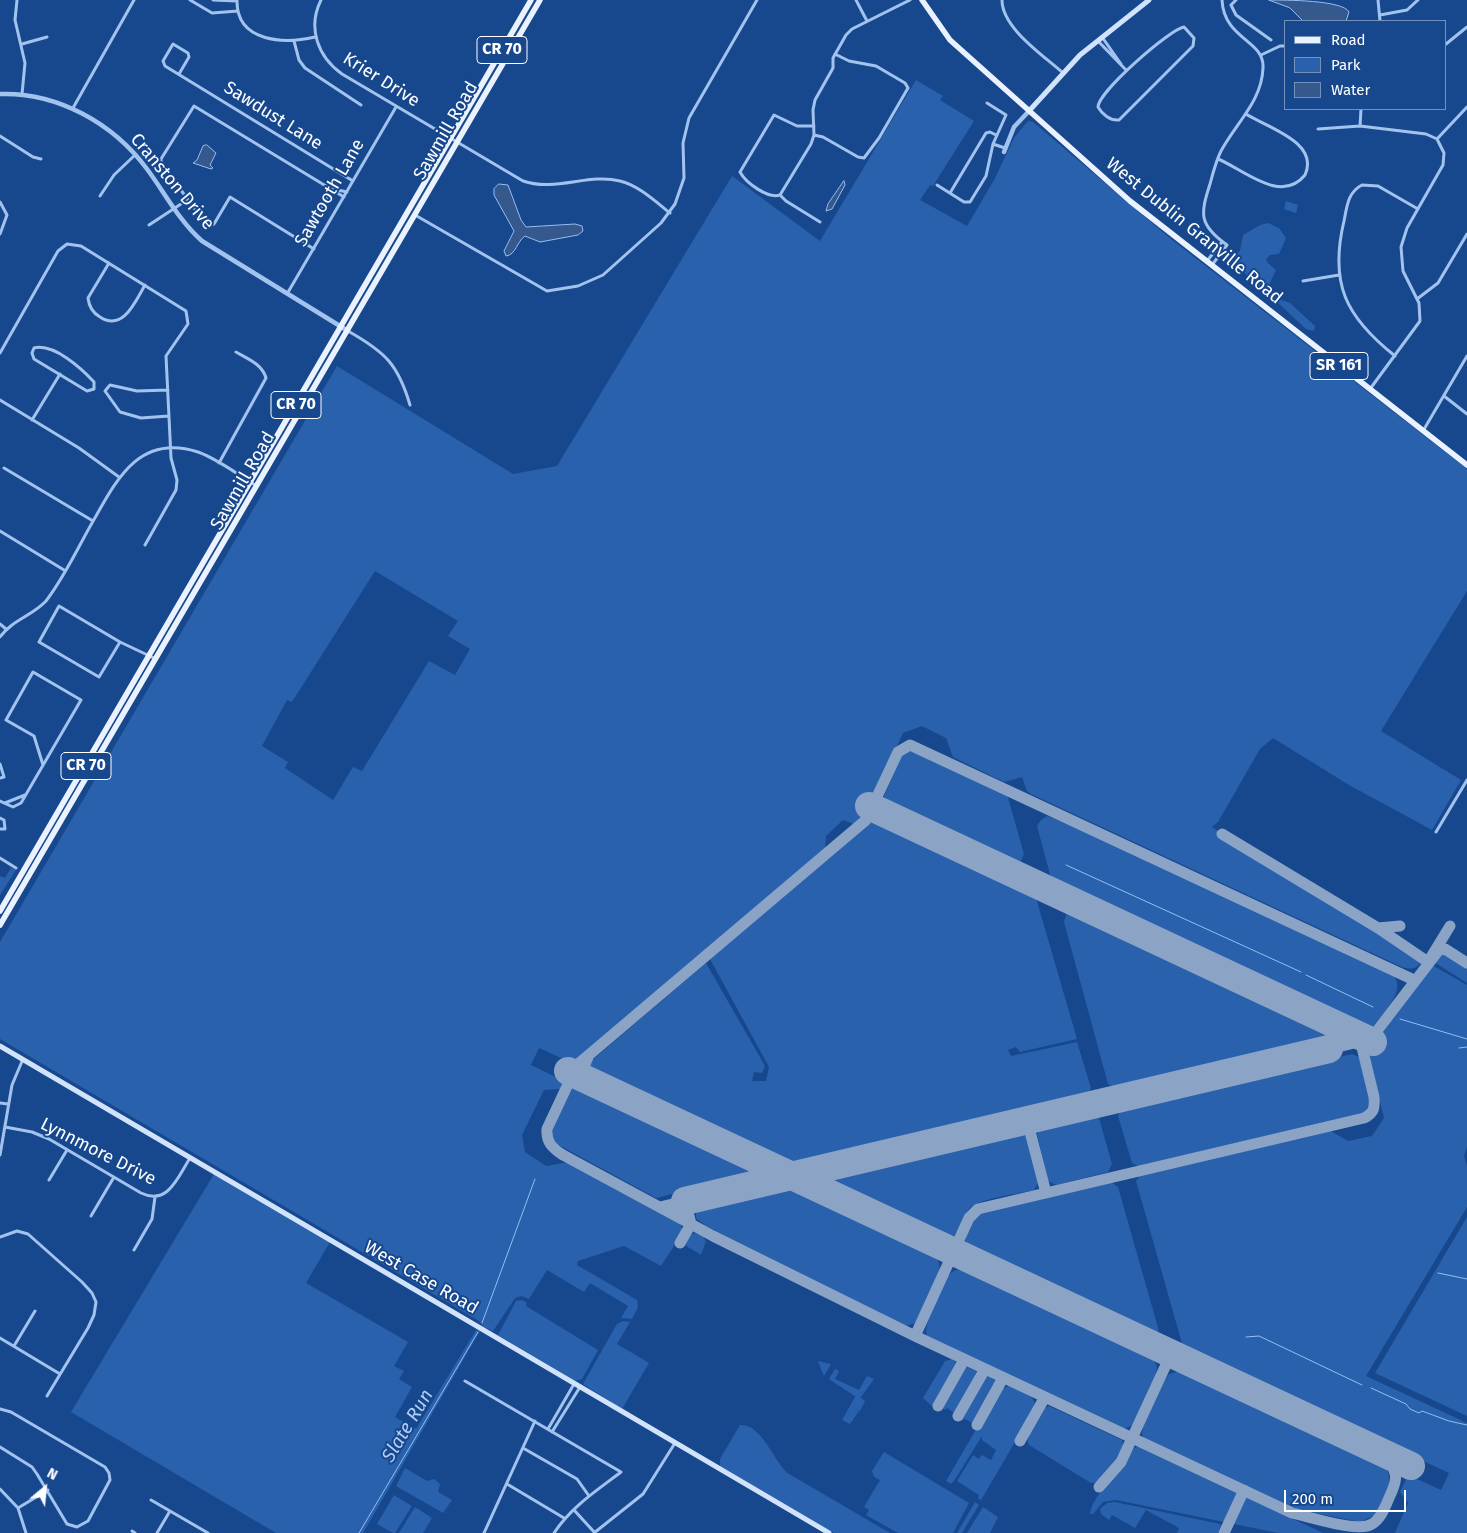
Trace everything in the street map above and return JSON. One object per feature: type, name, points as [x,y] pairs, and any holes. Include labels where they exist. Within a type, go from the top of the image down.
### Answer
[{"type":"main road","name":"Sawmill Road","points":[[0,911],[531,0]]},
{"type":"main road","name":"Sawmill Road","points":[[0,925],[540,0]]},
{"type":"main road","name":"West Dublin Granville Road","points":[[922,0],[950,40],[1130,202],[1467,465]]},
{"type":"main road","points":[[1029,111],[1063,73],[1097,41],[1149,0]]},
{"type":"main road","name":"West Case Road","points":[[0,1046],[829,1533]]},
{"type":"street","points":[[17,0],[15,20],[25,63],[22,94]]},
{"type":"street","points":[[73,108],[134,0]]},
{"type":"street","points":[[190,0],[212,13],[238,11]]},
{"type":"street","points":[[213,0],[237,0],[238,11],[244,24],[258,36],[284,42],[316,37]]},
{"type":"street","name":"Krier Drive","points":[[321,0],[315,18],[316,37],[322,55],[334,68],[396,107],[528,183],[544,185],[607,180],[619,181],[634,187],[670,213]]},
{"type":"street","points":[[415,215],[544,290],[553,292],[578,286],[603,275],[670,213],[683,184],[683,143],[689,118],[757,0]]},
{"type":"street","points":[[856,0],[867,21]]},
{"type":"street","points":[[780,196],[814,135],[815,100],[832,71],[835,54],[848,32],[910,0]]},
{"type":"street","points":[[1002,0],[1003,10],[1009,23],[1063,73]]},
{"type":"street","points":[[1209,263],[1227,246],[1208,228],[1202,211],[1218,159],[1258,91],[1264,67],[1261,55],[1253,45],[1233,30],[1222,6],[1222,0]]},
{"type":"street","points":[[1231,6],[1236,0]]},
{"type":"street","points":[[1378,0],[1380,20]]},
{"type":"street","points":[[1380,15],[1407,10],[1418,0]]},
{"type":"street","points":[[1222,6],[1231,6]]},
{"type":"street","points":[[1231,6],[1236,15],[1271,40]]},
{"type":"street","points":[[1184,27],[1194,38],[1193,46],[1119,120],[1110,119],[1098,107],[1100,98],[1126,70],[1178,29],[1184,27]]},
{"type":"street","points":[[1447,43],[1467,28]]},
{"type":"street","points":[[22,44],[47,37]]},
{"type":"street","points":[[1102,37],[1126,70]]},
{"type":"street","points":[[294,41],[299,60],[305,68],[361,105]]},
{"type":"street","points":[[1097,41],[1117,63],[1121,64]]},
{"type":"street","name":"Sawdust Lane","points":[[180,74],[189,57],[188,53],[173,44],[164,63],[180,74],[353,181]]},
{"type":"street","points":[[1261,55],[1284,46]]},
{"type":"street","points":[[814,135],[823,137],[861,158],[867,155],[908,88],[905,82],[876,66],[849,61],[835,54]]},
{"type":"street","name":"Cranston Drive","points":[[0,94],[22,94],[52,100],[73,108],[104,128],[135,155],[174,208],[206,244],[348,331]]},
{"type":"street","points":[[937,186],[966,203],[970,202],[986,176],[993,144],[1006,115],[987,103]]},
{"type":"street","points":[[314,249],[230,197],[214,224],[208,227],[161,161],[194,106],[344,197]]},
{"type":"street","name":"Sawtooth Lane","points":[[287,294],[396,107]]},
{"type":"street","points":[[1437,139],[1467,107]]},
{"type":"street","points":[[1360,126],[1361,110]]},
{"type":"street","points":[[993,144],[1005,150],[1014,127],[1029,111]]},
{"type":"street","points":[[1218,159],[1254,179],[1286,187],[1298,182],[1307,170],[1306,154],[1296,141],[1246,114]]},
{"type":"street","points":[[814,126],[798,126],[776,115],[771,117],[740,170],[744,178],[769,195],[780,196],[786,202],[820,222]]},
{"type":"street","points":[[1318,129],[1360,126],[1426,134],[1437,139],[1443,149],[1444,163],[1405,232],[1401,253],[1404,275],[1417,299],[1421,312],[1419,324],[1370,390]]},
{"type":"street","points":[[950,193],[986,134],[990,132],[996,135]]},
{"type":"street","points":[[0,136],[28,155],[41,159]]},
{"type":"street","points":[[100,196],[114,175],[135,155]]},
{"type":"street","points":[[1395,356],[1371,336],[1358,321],[1346,298],[1340,275],[1339,246],[1348,203],[1353,192],[1362,185],[1378,186],[1418,209]]},
{"type":"street","points":[[332,189],[347,192]]},
{"type":"street","points":[[302,241],[332,189]]},
{"type":"street","points":[[149,225],[187,200]]},
{"type":"street","points":[[0,202],[6,211],[6,222],[0,234]]},
{"type":"street","points":[[1417,299],[1438,283],[1467,234]]},
{"type":"street","points":[[1209,263],[1222,242]]},
{"type":"street","points":[[0,353],[58,251],[67,244],[78,245],[109,263],[182,308],[188,315],[188,324],[166,354],[171,449],[177,480],[176,492],[145,545]]},
{"type":"street","points":[[109,263],[88,298],[92,310],[107,322],[114,322],[125,317],[145,285]]},
{"type":"street","points":[[1302,281],[1340,275]]},
{"type":"street","points":[[348,331],[378,349],[390,360],[400,377],[410,405]]},
{"type":"street","points":[[40,348],[65,357],[90,377],[95,383],[95,388],[92,391],[87,391],[60,374],[34,358],[33,350],[40,348]]},
{"type":"street","points":[[218,463],[266,378],[264,371],[236,352]]},
{"type":"street","points":[[1423,431],[1467,356]]},
{"type":"street","points":[[32,420],[60,374]]},
{"type":"street","points":[[168,390],[137,391],[112,385],[106,388],[115,408],[120,412],[140,418],[169,416]]},
{"type":"street","points":[[1444,396],[1467,414]]},
{"type":"street","points":[[0,400],[79,448],[119,476]]},
{"type":"street","points":[[0,637],[6,629],[39,608],[49,597],[119,476],[142,457],[159,450],[171,449],[198,452],[257,486]]},
{"type":"street","points":[[4,468],[93,521]]},
{"type":"street","points":[[0,531],[64,570]]},
{"type":"street","points":[[120,642],[100,677],[39,642],[59,606],[120,642],[156,660]]},
{"type":"street","points":[[0,624],[6,629]]},
{"type":"street","points":[[0,801],[11,806],[18,805],[26,795],[43,766],[81,700],[33,672],[6,720],[34,736],[43,766]]},
{"type":"street","points":[[0,764],[4,777],[0,778]]},
{"type":"street","points":[[1436,832],[1467,780]]},
{"type":"street","points":[[4,803],[26,795]]},
{"type":"street","points":[[0,818],[4,820],[5,829],[0,829]]},
{"type":"street","points":[[0,858],[16,868]]},
{"type":"street","points":[[0,1155],[13,1080],[23,1059]]},
{"type":"street","points":[[0,1103],[8,1104]]},
{"type":"street","name":"Lynnmore Drive","points":[[5,1128],[40,1135],[144,1194],[155,1197],[161,1196],[170,1189],[190,1158]]},
{"type":"street","points":[[49,1180],[67,1150]]},
{"type":"street","points":[[91,1216],[114,1177]]},
{"type":"street","points":[[134,1250],[152,1219],[155,1197]]},
{"type":"street","points":[[0,1237],[21,1231],[28,1234],[82,1282],[94,1296],[96,1307],[94,1315],[47,1396]]},
{"type":"street","points":[[14,1346],[35,1311]]},
{"type":"street","points":[[0,1338],[60,1374]]},
{"type":"street","points":[[465,1381],[621,1472],[564,1518],[554,1533]]},
{"type":"street","points":[[548,1429],[577,1385]]},
{"type":"street","points":[[552,1432],[577,1385]]},
{"type":"street","points":[[0,1409],[11,1412],[105,1467],[109,1473],[110,1480],[88,1521],[82,1526],[67,1524],[48,1490],[32,1467],[0,1447]]},
{"type":"street","points":[[484,1533],[535,1421]]},
{"type":"street","points":[[574,1510],[595,1533],[643,1494],[675,1443]]},
{"type":"street","points":[[523,1448],[577,1479],[589,1496]]},
{"type":"street","points":[[507,1484],[564,1518]]},
{"type":"street","points":[[0,1489],[18,1508],[26,1533]]},
{"type":"street","points":[[18,1508],[48,1490]]},
{"type":"street","points":[[151,1500],[208,1533]]},
{"type":"street","points":[[157,1533],[170,1511]]},
{"type":"green space","points":[[916,80],[943,96],[940,100],[974,121],[933,186],[930,185],[920,200],[967,226],[994,180],[1014,138],[1028,121],[1033,122],[1171,239],[1467,469],[1467,591],[1381,731],[1461,780],[1432,830],[1349,785],[1273,738],[1260,749],[1218,822],[1212,827],[1420,956],[1423,960],[1419,965],[1411,968],[1402,967],[1031,794],[1027,791],[1022,777],[1004,782],[953,757],[946,738],[922,726],[903,733],[865,814],[854,824],[843,820],[826,836],[825,848],[572,1063],[539,1048],[531,1065],[564,1081],[560,1089],[544,1090],[522,1135],[525,1152],[546,1166],[569,1162],[680,1223],[683,1232],[661,1266],[624,1246],[578,1261],[577,1265],[637,1300],[638,1307],[632,1319],[621,1318],[628,1306],[590,1283],[584,1292],[547,1270],[529,1299],[521,1296],[515,1298],[493,1331],[0,1039],[0,942],[337,366],[513,474],[557,466],[732,176],[820,241]],"holes":[[[375,571],[458,621],[448,636],[470,649],[455,675],[429,661],[362,771],[353,767],[333,800],[285,768],[288,762],[262,746],[287,700],[292,702]]]},
{"type":"green space","points":[[1286,201],[1298,205],[1296,213],[1284,209]]},
{"type":"green space","points":[[1268,223],[1279,228],[1286,238],[1279,254],[1270,255],[1266,259],[1276,270],[1267,289],[1279,299],[1290,303],[1315,326],[1314,331],[1306,329],[1276,301],[1255,286],[1240,267],[1225,260],[1226,252],[1237,253],[1240,251],[1243,235],[1260,225]]},
{"type":"green space","points":[[914,751],[1007,794],[1024,854],[1021,861],[1015,863],[886,803],[884,796],[903,753]]},
{"type":"green space","points":[[1047,816],[1079,828],[1394,976],[1397,982],[1395,996],[1372,1028],[1366,1029],[1057,884],[1051,878],[1037,826]]},
{"type":"green space","points":[[881,822],[1030,892],[1036,898],[1077,1039],[1020,1052],[1016,1047],[1008,1050],[1011,1056],[1077,1042],[1091,1088],[1087,1096],[793,1166],[592,1072],[589,1063],[706,963],[765,1066],[762,1073],[754,1072],[752,1081],[766,1081],[769,1067],[710,959],[868,823]]},
{"type":"green space","points":[[11,868],[16,870],[0,895],[0,876],[5,878]]},
{"type":"green space","points":[[1071,912],[1332,1034],[1329,1039],[1120,1090],[1108,1084],[1064,922],[1066,915]]},
{"type":"green space","points":[[1445,954],[1467,967],[1467,983],[1434,962],[1439,956]]},
{"type":"green space","points":[[1432,965],[1467,985],[1467,1147],[1464,1156],[1467,1166],[1467,1207],[1366,1376],[1467,1423],[1467,1533],[1395,1533],[1408,1503],[1400,1492],[1408,1475],[1441,1490],[1449,1473],[1186,1351],[1183,1347],[1136,1181],[1141,1174],[1329,1130],[1348,1141],[1372,1136],[1384,1118],[1369,1054],[1370,1048]]},
{"type":"green space","points":[[1352,1054],[1359,1057],[1370,1102],[1366,1112],[1138,1166],[1132,1163],[1118,1116],[1121,1108]]},
{"type":"green space","points":[[578,1087],[753,1169],[752,1174],[656,1198],[557,1144],[551,1134],[570,1090]]},
{"type":"green space","points":[[1091,1114],[1099,1118],[1112,1164],[1108,1172],[1056,1185],[1048,1181],[1037,1134],[1042,1125]]},
{"type":"green space","points":[[1020,1132],[1027,1137],[1038,1183],[1034,1190],[991,1199],[975,1205],[967,1212],[959,1230],[949,1240],[827,1183],[830,1176]]},
{"type":"green space","points":[[214,1174],[330,1242],[306,1283],[408,1342],[394,1366],[404,1371],[399,1379],[412,1387],[395,1417],[416,1429],[476,1330],[480,1331],[363,1533],[276,1533],[71,1412]]},
{"type":"green space","points":[[1111,1182],[1118,1187],[1159,1331],[1154,1334],[966,1246],[965,1242],[969,1228],[980,1213]]},
{"type":"green space","points":[[785,1186],[792,1187],[934,1253],[940,1270],[915,1323],[906,1326],[706,1226],[696,1218],[696,1212],[700,1207]]},
{"type":"green space","points":[[1467,1217],[1467,1416],[1375,1373]]},
{"type":"green space","points":[[694,1233],[702,1235],[706,1241],[701,1255],[683,1244],[688,1236]]},
{"type":"green space","points":[[967,1269],[1152,1356],[1157,1367],[1155,1378],[1133,1425],[1124,1429],[927,1336],[927,1324],[937,1295],[951,1273],[955,1270]]},
{"type":"green space","points":[[522,1300],[527,1303],[526,1306],[598,1350],[582,1379],[575,1381],[498,1335],[516,1301]]},
{"type":"green space","points":[[623,1321],[630,1322],[617,1344],[649,1363],[622,1409],[583,1384],[617,1324]]},
{"type":"green space","points":[[952,1359],[956,1363],[957,1369],[933,1407],[923,1398],[945,1361]]},
{"type":"green space","points":[[818,1362],[831,1364],[824,1376]]},
{"type":"green space","points":[[967,1367],[976,1371],[978,1376],[957,1415],[947,1408],[945,1410],[941,1407],[962,1370]]},
{"type":"green space","points":[[835,1369],[839,1371],[835,1379],[859,1390],[867,1376],[874,1379],[861,1397],[856,1397],[829,1379]]},
{"type":"green space","points":[[1184,1370],[1383,1463],[1389,1477],[1389,1484],[1386,1496],[1375,1515],[1360,1522],[1295,1509],[1144,1439],[1142,1434],[1143,1427],[1165,1380],[1169,1374]]},
{"type":"green space","points":[[988,1376],[995,1380],[997,1387],[976,1423],[974,1424],[965,1419],[962,1420],[960,1417],[983,1378]]},
{"type":"green space","points":[[1009,1386],[1031,1396],[1035,1403],[1035,1408],[981,1500],[978,1498],[979,1495],[957,1481],[973,1455],[979,1459],[982,1455],[991,1460],[996,1450],[982,1440],[982,1436],[954,1481],[951,1484],[946,1481],[999,1390]]},
{"type":"green space","points":[[855,1397],[860,1397],[865,1401],[860,1411],[854,1408],[859,1411],[850,1424],[842,1420]]},
{"type":"green space","points":[[1049,1406],[1122,1440],[1123,1451],[1121,1457],[1100,1482],[1091,1483],[1029,1445],[1028,1435],[1033,1423],[1041,1412]]},
{"type":"green space","points":[[740,1425],[748,1426],[755,1430],[783,1469],[789,1474],[890,1533],[834,1533],[720,1466],[720,1459]]},
{"type":"green space","points":[[1136,1447],[1140,1447],[1323,1533],[1278,1533],[1116,1500],[1103,1502],[1093,1514],[1090,1514],[1099,1495],[1119,1472],[1129,1453]]},
{"type":"green space","points":[[884,1452],[969,1503],[953,1533],[898,1533],[866,1515],[869,1510],[864,1507],[880,1480],[874,1477],[872,1471]]},
{"type":"green space","points":[[405,1468],[427,1481],[434,1479],[440,1484],[438,1492],[452,1500],[443,1513],[396,1486]]},
{"type":"green space","points":[[394,1495],[412,1506],[395,1533],[393,1533],[377,1524]]},
{"type":"green space","points":[[975,1502],[979,1505],[962,1533],[957,1533]]},
{"type":"green space","points":[[1115,1502],[1221,1525],[1218,1533],[1177,1533],[1179,1528],[1146,1510],[1135,1528],[1112,1515],[1109,1520],[1101,1514],[1100,1509],[1107,1503]]},
{"type":"green space","points":[[415,1507],[432,1518],[423,1533],[399,1533]]},
{"type":"green space","points":[[983,1507],[998,1517],[990,1533],[967,1533]]},
{"type":"water","points":[[1269,0],[1325,3],[1344,8],[1349,12],[1346,20],[1302,20],[1290,8]]},
{"type":"water","points":[[207,145],[216,153],[210,165],[213,168],[211,169],[193,163],[197,160],[203,146]]},
{"type":"water","points":[[844,181],[845,185],[832,209],[826,211],[828,204]]},
{"type":"water","points":[[499,184],[508,185],[521,220],[526,227],[575,224],[582,226],[583,231],[578,235],[540,242],[525,236],[514,251],[506,256],[504,251],[514,231],[494,195],[494,189]]},
{"type":"waterway","points":[[1066,865],[1301,972]]},
{"type":"waterway","points":[[1306,975],[1373,1007]]},
{"type":"waterway","points":[[1400,1019],[1467,1039]]},
{"type":"waterway","points":[[1459,1048],[1467,1047]]},
{"type":"waterway","name":"Slate Run","points":[[482,1323],[535,1179]]},
{"type":"waterway","points":[[1438,1273],[1467,1279]]},
{"type":"waterway","name":"Slate Run","points":[[359,1533],[478,1332]]},
{"type":"waterway","points":[[1246,1337],[1259,1336],[1362,1385]]},
{"type":"waterway","points":[[1371,1388],[1406,1404],[1410,1409],[1419,1413],[1422,1411],[1449,1421],[1467,1425]]},
{"type":"taxiway","points":[[1387,1455],[1396,1476],[1392,1491],[1382,1512],[1372,1524],[1356,1527],[1345,1526],[1292,1513],[915,1336],[713,1236],[563,1155],[550,1144],[547,1129],[577,1065],[866,820],[898,752],[910,745],[1414,980]]},
{"type":"taxiway","points":[[1222,834],[1378,928],[1428,962],[1450,926]]},
{"type":"taxiway","points":[[1378,928],[1400,926]]},
{"type":"taxiway","points":[[1363,1049],[1439,950],[1445,949],[1467,963]]},
{"type":"taxiway","points":[[915,1336],[969,1218],[978,1209],[1364,1118],[1370,1114],[1373,1110],[1374,1097],[1359,1035]]},
{"type":"taxiway","points":[[1329,1049],[1367,1040]]},
{"type":"taxiway","points":[[586,1080],[585,1064],[589,1055]]},
{"type":"taxiway","points":[[1027,1120],[1046,1193]]},
{"type":"taxiway","points":[[660,1207],[685,1201],[691,1224],[680,1243]]},
{"type":"taxiway","points":[[1099,1487],[1121,1462],[1171,1354]]},
{"type":"taxiway","points":[[938,1406],[964,1360]]},
{"type":"taxiway","points":[[958,1416],[985,1369]]},
{"type":"taxiway","points":[[977,1425],[1003,1378]]},
{"type":"taxiway","points":[[1020,1441],[1045,1397]]},
{"type":"taxiway","points":[[1224,1533],[1244,1490]]},
{"type":"runway","points":[[869,806],[1373,1042]]},
{"type":"runway","points":[[685,1201],[1329,1049]]},
{"type":"runway","points":[[568,1071],[1411,1466]]}]
